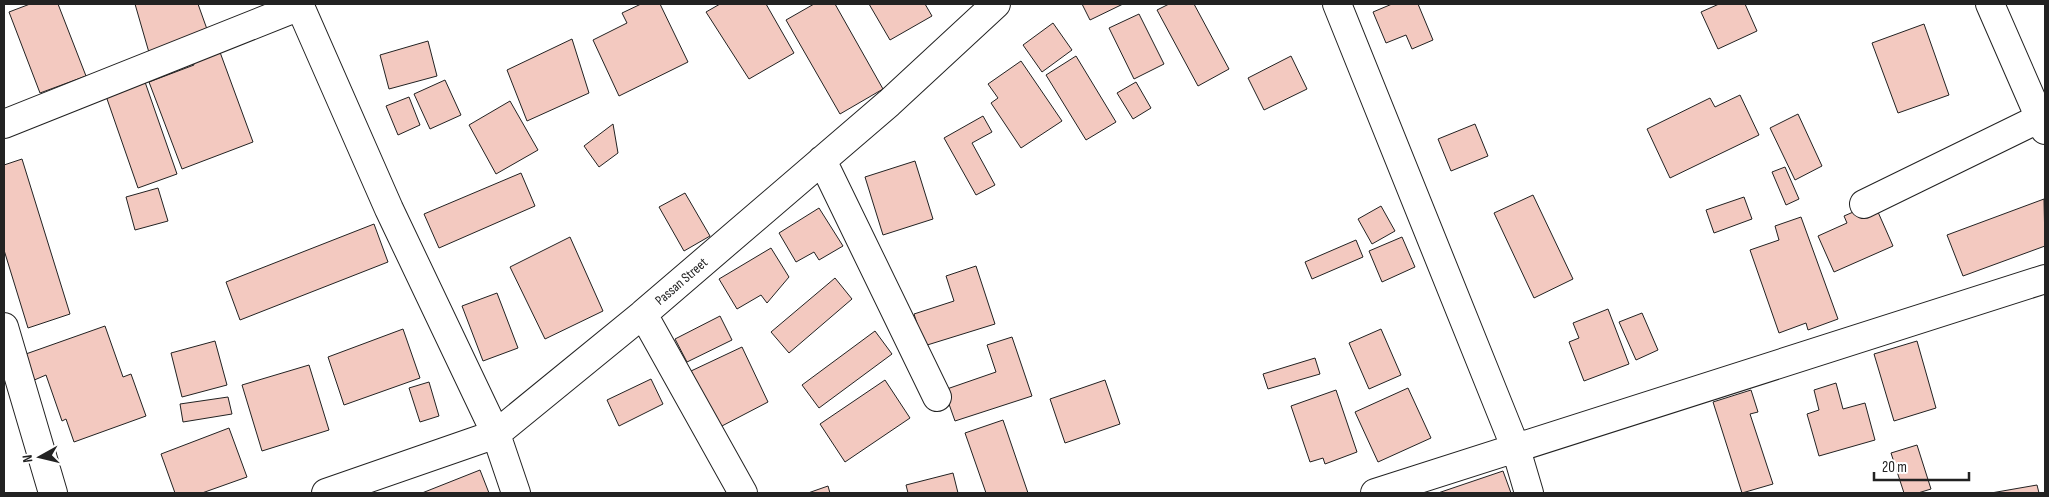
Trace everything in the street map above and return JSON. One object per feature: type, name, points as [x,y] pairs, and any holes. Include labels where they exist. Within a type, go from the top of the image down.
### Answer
[{"type":"street","name":"Passan Street","points":[[326,493],[496,434],[643,314],[889,103],[996,4]]},
{"type":"street","points":[[1337,4],[1516,449],[1529,493]]},
{"type":"street","points":[[1864,204],[2043,124],[1990,4]]},
{"type":"street","points":[[4,124],[300,5],[389,209],[496,434],[516,493]]},
{"type":"street","points":[[822,160],[937,397]]},
{"type":"street","points":[[1375,493],[2045,279]]},
{"type":"street","points":[[643,314],[743,493]]},
{"type":"street","points":[[4,327],[54,493]]},
{"type":"building","points":[[30,4],[58,4],[86,76],[40,93],[9,12]]},
{"type":"building","points":[[135,4],[198,4],[208,32],[150,56]]},
{"type":"building","points":[[641,4],[660,4],[688,62],[619,96],[593,40],[627,23],[622,13]]},
{"type":"building","points":[[720,4],[766,4],[794,53],[749,79],[706,12]]},
{"type":"building","points":[[814,4],[835,4],[883,89],[840,114],[786,20]]},
{"type":"building","points":[[869,4],[925,4],[932,16],[890,40]]},
{"type":"building","points":[[1082,4],[1123,4],[1090,20]]},
{"type":"building","points":[[1169,4],[1194,4],[1229,69],[1198,86],[1157,10]]},
{"type":"building","points":[[1392,4],[1418,4],[1433,40],[1412,49],[1406,35],[1386,43],[1373,12]]},
{"type":"building","points":[[1719,4],[1745,4],[1757,31],[1718,49],[1701,12]]},
{"type":"building","points":[[1139,14],[1164,64],[1134,79],[1109,28]]},
{"type":"building","points":[[1053,23],[1072,50],[1042,72],[1023,45]]},
{"type":"building","points":[[1924,24],[1949,95],[1898,113],[1872,43]]},
{"type":"building","points":[[572,39],[589,93],[527,121],[507,70]]},
{"type":"building","points":[[428,41],[437,76],[389,89],[380,55]]},
{"type":"building","points":[[217,44],[253,142],[182,169],[149,82],[194,65],[190,54]]},
{"type":"building","points":[[1076,56],[1116,122],[1086,140],[1046,75]]},
{"type":"building","points":[[1291,56],[1307,89],[1264,110],[1248,78]]},
{"type":"building","points":[[1021,61],[1062,121],[1021,148],[991,103],[998,98],[988,84]]},
{"type":"building","points":[[445,80],[461,115],[430,129],[414,94]]},
{"type":"building","points":[[145,82],[177,174],[138,188],[106,96]]},
{"type":"building","points":[[1136,82],[1151,108],[1133,119],[1117,93]]},
{"type":"building","points":[[1740,95],[1759,135],[1670,178],[1647,129],[1710,98],[1715,107]]},
{"type":"building","points":[[409,97],[420,125],[398,135],[386,106]]},
{"type":"building","points":[[510,101],[538,150],[496,174],[469,125]]},
{"type":"building","points":[[1798,114],[1822,166],[1795,180],[1770,128]]},
{"type":"building","points":[[983,116],[992,132],[972,143],[995,185],[976,195],[944,138]]},
{"type":"building","points":[[613,124],[618,153],[599,167],[584,146]]},
{"type":"building","points":[[1475,124],[1488,156],[1451,171],[1438,139]]},
{"type":"building","points":[[22,159],[70,314],[28,328],[4,250],[4,165]]},
{"type":"building","points":[[915,161],[933,219],[883,235],[865,177]]},
{"type":"building","points":[[1785,167],[1799,199],[1786,205],[1772,172]]},
{"type":"building","points":[[521,173],[535,206],[439,248],[424,214]]},
{"type":"building","points":[[158,188],[168,221],[135,230],[126,197]]},
{"type":"building","points":[[685,193],[710,236],[684,251],[659,207]]},
{"type":"building","points":[[1533,195],[1573,279],[1534,298],[1494,213]]},
{"type":"building","points":[[1744,197],[1752,219],[1714,233],[1706,210]]},
{"type":"building","points":[[2044,199],[2045,246],[1963,276],[1947,235]]},
{"type":"building","points":[[1874,203],[1893,246],[1834,272],[1818,236],[1847,223],[1844,216]]},
{"type":"building","points":[[1381,206],[1395,231],[1372,244],[1358,219]]},
{"type":"building","points":[[819,208],[843,246],[819,260],[814,252],[796,262],[779,233]]},
{"type":"building","points":[[1801,217],[1838,319],[1808,330],[1806,323],[1779,333],[1750,250],[1779,240],[1775,226]]},
{"type":"building","points":[[374,224],[388,262],[240,320],[226,282]]},
{"type":"building","points":[[570,237],[603,311],[545,339],[510,267]]},
{"type":"building","points":[[1402,237],[1415,267],[1382,282],[1369,251]]},
{"type":"building","points":[[1356,240],[1363,257],[1312,279],[1305,262]]},
{"type":"building","points":[[771,248],[789,277],[767,303],[761,295],[737,309],[719,279]]},
{"type":"building","points":[[976,266],[995,324],[924,346],[914,314],[954,301],[946,276]]},
{"type":"building","points":[[835,278],[852,299],[789,353],[771,332]]},
{"type":"building","points":[[497,293],[518,348],[483,361],[462,306]]},
{"type":"building","points":[[1608,309],[1629,364],[1584,381],[1569,342],[1579,338],[1573,323]]},
{"type":"building","points":[[1642,313],[1658,350],[1636,360],[1619,322]]},
{"type":"building","points":[[720,316],[732,340],[687,362],[675,339]]},
{"type":"building","points":[[105,326],[123,377],[131,374],[146,416],[74,442],[66,419],[62,421],[46,375],[32,381],[23,355]]},
{"type":"building","points":[[403,329],[420,378],[344,405],[328,357]]},
{"type":"building","points":[[1381,329],[1401,375],[1369,389],[1349,343]]},
{"type":"building","points":[[875,331],[892,354],[819,408],[802,385]]},
{"type":"building","points":[[1012,337],[1032,396],[955,421],[944,390],[996,372],[987,345]]},
{"type":"building","points":[[215,341],[227,385],[182,397],[171,353]]},
{"type":"building","points":[[1917,341],[1936,408],[1894,421],[1874,354]]},
{"type":"building","points":[[742,347],[768,402],[720,427],[691,371]]},
{"type":"building","points":[[1315,358],[1320,374],[1268,389],[1263,374]]},
{"type":"building","points":[[309,365],[329,430],[262,451],[242,385]]},
{"type":"building","points":[[651,379],[663,404],[619,426],[607,400]]},
{"type":"building","points":[[885,380],[910,418],[845,462],[820,424]]},
{"type":"building","points":[[1105,380],[1120,424],[1065,443],[1050,399]]},
{"type":"building","points":[[429,382],[439,416],[420,422],[409,388]]},
{"type":"building","points":[[1836,383],[1843,409],[1865,403],[1875,440],[1819,456],[1807,414],[1819,410],[1814,390]]},
{"type":"building","points":[[1408,388],[1431,438],[1378,462],[1355,412]]},
{"type":"building","points":[[1336,390],[1357,452],[1325,464],[1323,458],[1310,462],[1291,406]]},
{"type":"building","points":[[1751,390],[1758,412],[1750,414],[1773,484],[1742,493],[1713,402]]},
{"type":"building","points":[[228,397],[232,414],[183,422],[180,404]]},
{"type":"building","points":[[1003,420],[1028,493],[986,493],[965,433]]},
{"type":"building","points":[[229,428],[247,477],[202,493],[175,493],[161,454]]},
{"type":"building","points":[[1917,445],[1931,489],[1918,493],[1904,493],[1891,453]]},
{"type":"building","points":[[480,470],[489,493],[422,493]]},
{"type":"building","points":[[1503,471],[1511,493],[1438,493]]},
{"type":"building","points":[[953,473],[958,493],[908,493],[906,485]]},
{"type":"building","points":[[2037,485],[2039,493],[1991,493]]},
{"type":"building","points":[[828,486],[830,493],[808,493]]}]
